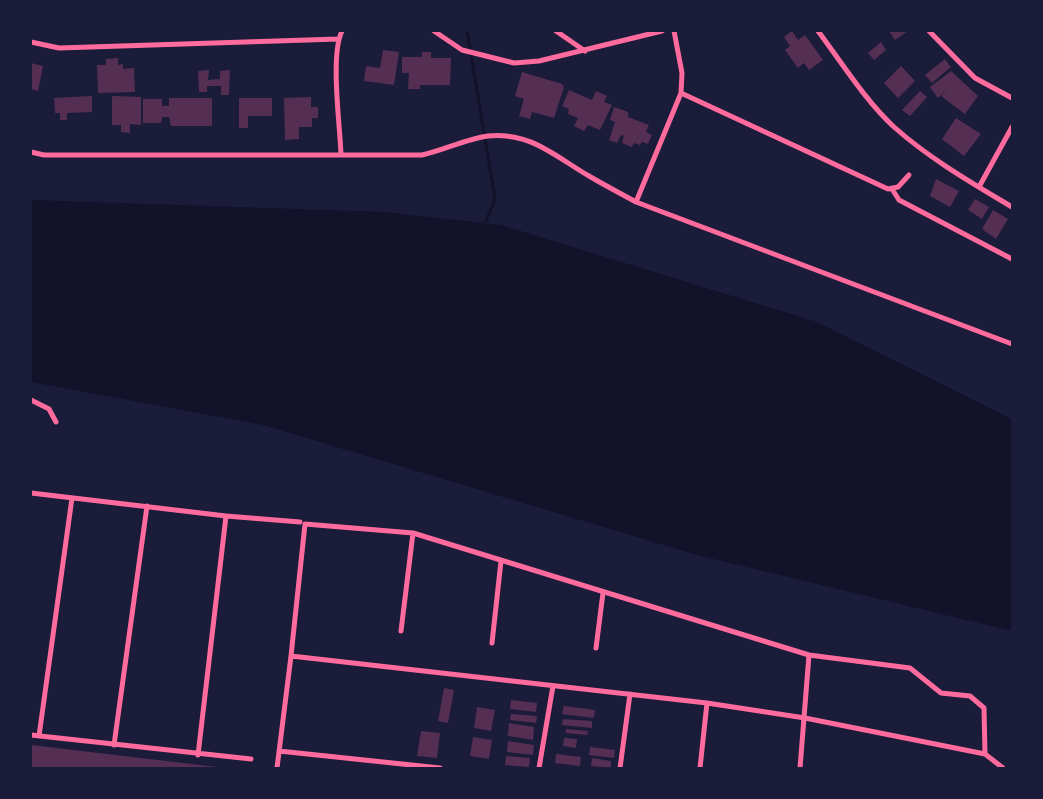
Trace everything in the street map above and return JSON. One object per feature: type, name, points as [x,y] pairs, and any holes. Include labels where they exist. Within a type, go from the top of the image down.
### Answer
[{"type":"street","points":[[341,154],[337,58],[338,39],[342,31]]},
{"type":"street","points":[[434,31],[462,50],[514,63],[539,61],[662,31]]},
{"type":"street","points":[[556,31],[585,50]]},
{"type":"street","points":[[636,202],[681,93],[682,73],[674,31]]},
{"type":"street","points":[[818,31],[864,93],[894,126],[929,155],[1012,207]]},
{"type":"street","points":[[929,31],[975,78],[1012,98]]},
{"type":"street","points":[[31,42],[59,48],[338,39]]},
{"type":"street","points":[[681,93],[888,189],[898,187],[910,174]]},
{"type":"street","points":[[979,187],[1012,127]]},
{"type":"street","points":[[31,152],[44,154],[422,155],[478,138],[490,136],[521,137],[538,144],[588,176],[636,202],[1012,344]]},
{"type":"street","points":[[892,189],[899,200],[1012,259]]},
{"type":"street","points":[[31,400],[49,409],[56,422]]},
{"type":"street","points":[[31,493],[226,516],[413,533],[809,656],[910,668],[941,693],[970,696],[986,711],[985,754]]},
{"type":"street","points":[[40,736],[72,498]]},
{"type":"street","points":[[114,745],[147,506]]},
{"type":"street","points":[[198,755],[226,516]]},
{"type":"street","points":[[276,768],[291,656],[302,523]]},
{"type":"street","points":[[401,631],[413,533]]},
{"type":"street","points":[[492,643],[501,561]]},
{"type":"street","points":[[596,648],[603,593]]},
{"type":"street","points":[[291,656],[707,703],[804,718],[985,754],[1003,768]]},
{"type":"street","points":[[800,768],[809,656]]},
{"type":"street","points":[[539,768],[553,686]]},
{"type":"street","points":[[620,768],[630,694]]},
{"type":"street","points":[[700,768],[707,703]]},
{"type":"street","points":[[31,735],[198,755],[251,759]]},
{"type":"street","points":[[279,751],[376,765],[440,768]]},
{"type":"shaded area","points":[[31,200],[385,212],[501,225],[817,322],[1012,419],[1012,631],[697,555],[263,425],[31,382]]},
{"type":"building","points":[[792,31],[798,40],[805,35],[823,60],[809,70],[804,63],[798,68],[785,50],[790,46],[784,37]]},
{"type":"building","points":[[889,31],[908,31],[895,40]]},
{"type":"building","points":[[881,42],[886,50],[874,60],[868,53]]},
{"type":"building","points":[[383,50],[399,52],[394,85],[364,81],[366,66],[380,68]]},
{"type":"building","points":[[422,52],[431,52],[431,58],[451,58],[450,85],[420,85],[420,89],[408,89],[409,73],[402,73],[402,57],[422,57]]},
{"type":"building","points":[[118,58],[118,65],[123,64],[123,69],[134,68],[135,92],[98,93],[97,65],[106,65],[106,59]]},
{"type":"building","points":[[945,59],[951,67],[932,83],[925,75]]},
{"type":"building","points":[[31,63],[43,66],[38,91],[31,89]]},
{"type":"building","points":[[901,66],[915,81],[898,98],[884,83]]},
{"type":"building","points":[[209,70],[208,80],[220,79],[220,71],[230,70],[229,95],[221,95],[221,86],[207,86],[207,92],[199,92],[198,71]]},
{"type":"building","points":[[951,71],[978,96],[965,114],[941,96],[949,87],[938,98],[930,87]]},
{"type":"building","points":[[522,72],[562,84],[564,87],[554,118],[532,112],[530,119],[519,116],[524,99],[515,96]]},
{"type":"building","points":[[569,90],[592,100],[596,91],[607,96],[604,102],[612,105],[600,130],[588,125],[584,131],[574,126],[578,118],[568,114],[569,109],[562,106]]},
{"type":"building","points":[[920,91],[927,97],[910,116],[902,110]]},
{"type":"building","points":[[92,96],[92,112],[67,113],[67,120],[60,120],[60,113],[55,113],[54,98]]},
{"type":"building","points":[[112,96],[141,97],[141,125],[130,124],[130,133],[121,132],[121,125],[112,125]]},
{"type":"building","points":[[311,97],[311,107],[318,107],[318,118],[312,118],[312,127],[299,127],[299,139],[285,140],[284,98]]},
{"type":"building","points":[[169,98],[212,98],[212,126],[171,126],[169,117],[162,117],[161,123],[143,123],[143,99],[162,99],[162,106],[169,106]]},
{"type":"building","points":[[239,98],[272,98],[272,116],[248,116],[248,128],[239,128]]},
{"type":"building","points":[[614,107],[628,112],[628,117],[649,125],[646,132],[652,135],[648,144],[642,142],[640,145],[634,143],[632,147],[622,143],[624,136],[621,135],[617,143],[609,140],[615,122],[610,120]]},
{"type":"building","points":[[956,118],[981,134],[964,156],[942,139]]},
{"type":"building","points":[[936,179],[959,191],[950,207],[930,196]]},
{"type":"building","points":[[975,199],[989,207],[982,219],[968,210]]},
{"type":"building","points":[[993,210],[1008,219],[996,239],[982,229]]},
{"type":"building","points":[[444,688],[454,690],[448,723],[438,721]]},
{"type":"building","points":[[511,700],[537,703],[536,712],[510,709]]},
{"type":"building","points":[[564,706],[595,710],[594,718],[562,714]]},
{"type":"building","points":[[477,707],[495,710],[491,731],[474,728]]},
{"type":"building","points":[[511,714],[537,716],[536,723],[510,720]]},
{"type":"building","points":[[563,719],[592,721],[592,728],[562,725]]},
{"type":"building","points":[[509,723],[534,727],[533,740],[508,736]]},
{"type":"building","points":[[566,729],[588,731],[587,735],[566,733]]},
{"type":"building","points":[[421,731],[440,733],[437,758],[417,756]]},
{"type":"building","points":[[473,737],[492,740],[489,759],[470,756]]},
{"type":"building","points":[[564,738],[577,739],[576,748],[563,746]]},
{"type":"building","points":[[508,741],[534,745],[533,755],[507,752]]},
{"type":"building","points":[[31,745],[217,767],[217,768],[31,768]]},
{"type":"building","points":[[590,747],[615,750],[614,758],[589,755]]},
{"type":"building","points":[[556,754],[581,757],[580,766],[555,763]]},
{"type":"building","points":[[506,756],[530,758],[529,767],[505,765]]},
{"type":"building","points":[[592,758],[611,761],[611,768],[591,766]]},
{"type":"waterway","points":[[467,31],[495,199],[484,226]]}]
